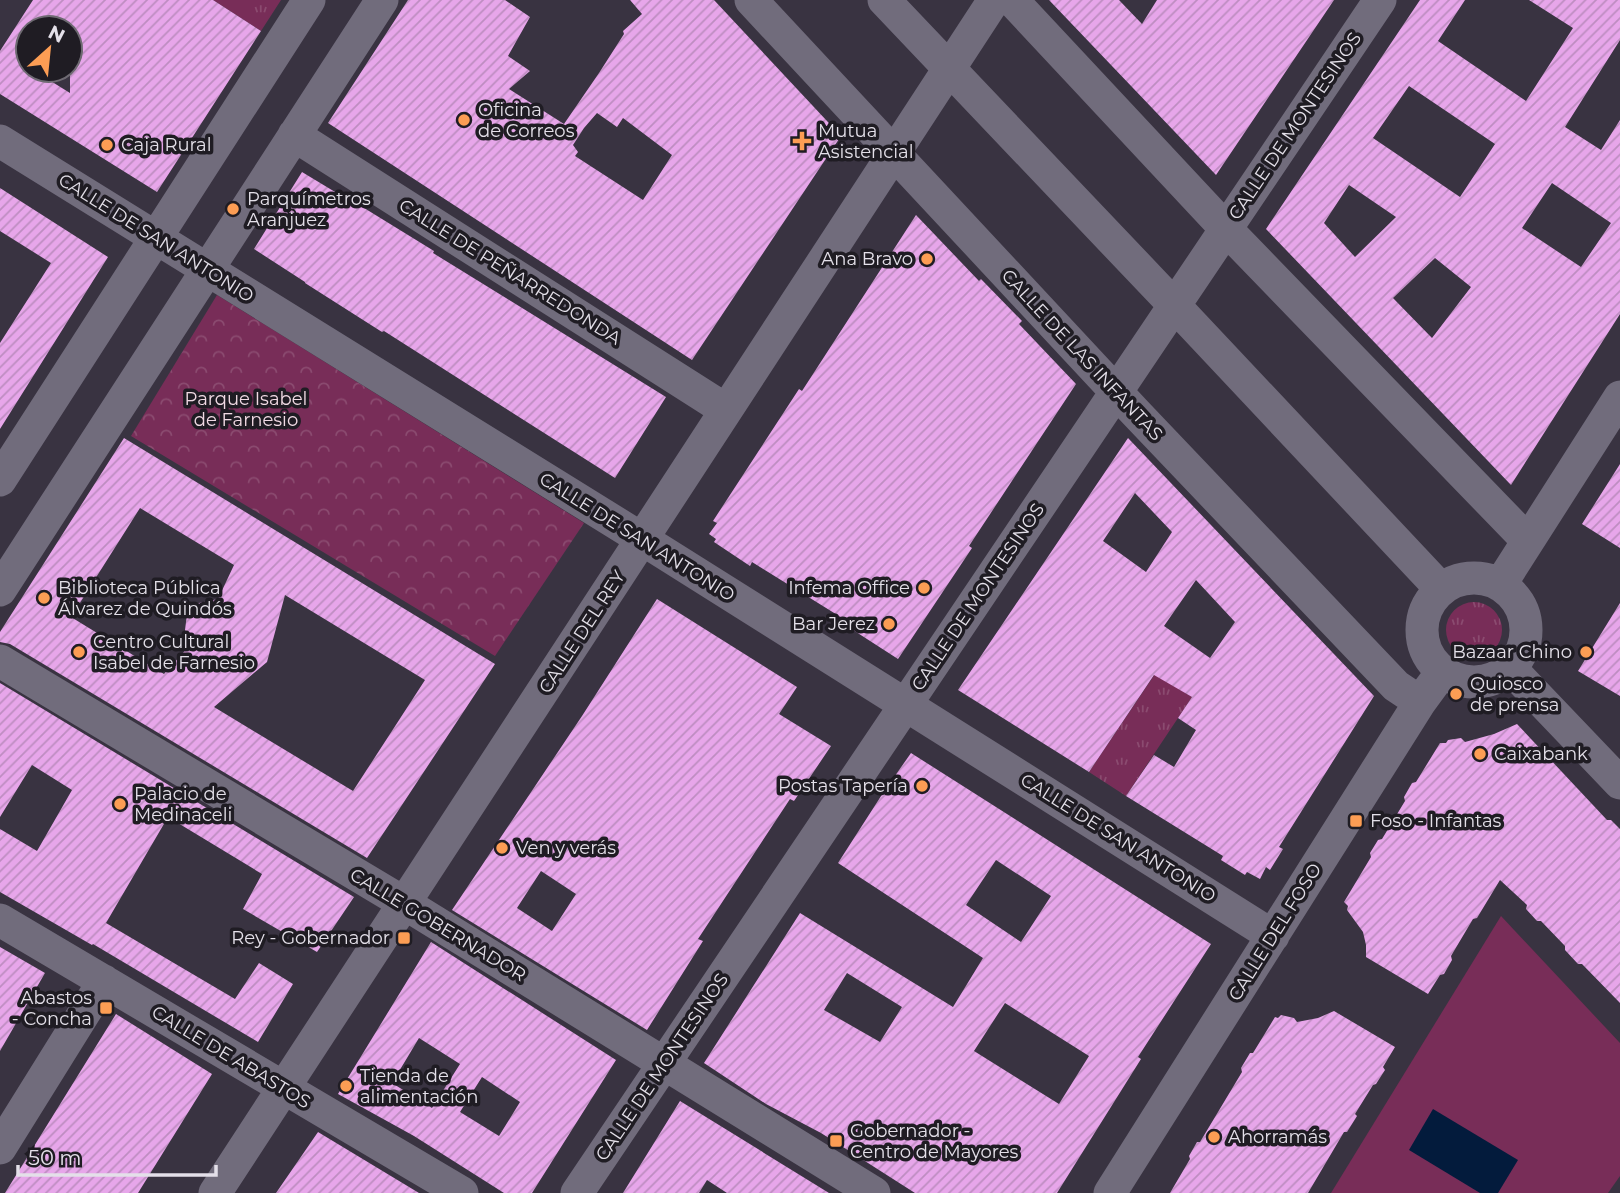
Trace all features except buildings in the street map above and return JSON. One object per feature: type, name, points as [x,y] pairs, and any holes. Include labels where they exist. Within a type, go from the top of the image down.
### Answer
[{"type":"street","points":[[0,480],[309,0]]},
{"type":"street","points":[[0,590],[382,0]]},
{"type":"street","name":"CALLE DE LAS INFANTAS","points":[[751,0],[1116,392],[1387,677],[1420,702]]},
{"type":"street","points":[[884,0],[1441,589]]},
{"type":"street","name":"CALLE DEL REY","points":[[215,1193],[994,0]]},
{"type":"street","points":[[1012,0],[1226,229],[1528,541]]},
{"type":"street","name":"CALLE DE MONTESINOS","points":[[577,1193],[1380,0]]},
{"type":"street","name":"CALLE DE PEÑARREDONDA","points":[[294,135],[726,410]]},
{"type":"street","name":"CALLE DE SAN ANTONIO","points":[[0,141],[1273,936]]},
{"type":"street","points":[[1500,585],[1620,397]]},
{"type":"street","points":[[1486,579],[1500,585],[1513,595],[1526,624],[1520,656],[1498,677],[1484,682],[1470,683],[1442,672],[1428,657],[1421,639],[1424,611],[1431,599],[1455,581],[1486,579]]},
{"type":"street","name":"CALLE GOBERNADOR","points":[[0,661],[404,903],[874,1193]]},
{"type":"street","points":[[1510,668],[1620,783]]},
{"type":"street","name":"CALLE DEL FOSO","points":[[1110,1193],[1420,702],[1442,672]]},
{"type":"street","name":"CALLE DE ABASTOS","points":[[0,920],[284,1088],[441,1188]]},
{"type":"street","points":[[5,1130],[104,981]]},
{"type":"green space","points":[[213,0],[281,0],[261,31]]},
{"type":"green space","name":"Parque Isabel de Farnesio","points":[[217,295],[584,523],[495,656],[131,436]]},
{"type":"green space","points":[[1474,602],[1485,604],[1494,610],[1500,619],[1500,641],[1494,650],[1485,656],[1474,658],[1463,656],[1454,650],[1448,641],[1446,630],[1448,619],[1454,610],[1463,604]]},
{"type":"green space","points":[[1155,674],[1192,697],[1126,796],[1089,772]]},
{"type":"green space","points":[[1501,916],[1620,1043],[1620,1176],[1608,1193],[1331,1193]]},
{"type":"water","points":[[1433,1109],[1518,1160],[1498,1193],[1480,1193],[1409,1150]]},
{"type":"place","name":"Oficina de Correos","points":[[464,120]]},
{"type":"place","name":"Mutua Asistencial","points":[[802,141]]},
{"type":"place","name":"Caja Rural","points":[[107,145]]},
{"type":"place","name":"Parquímetros Aranjuez","points":[[233,209]]},
{"type":"place","name":"Ana Bravo","points":[[927,259]]},
{"type":"place","name":"Infema Office","points":[[924,588]]},
{"type":"place","name":"Biblioteca Pública Álvarez de Quindós","points":[[44,598]]},
{"type":"place","name":"Bar Jerez","points":[[889,624]]},
{"type":"place","name":"Centro Cultural Isabel de Farnesio","points":[[79,652]]},
{"type":"place","name":"Bazaar Chino","points":[[1586,652]]},
{"type":"place","name":"Quiosco de prensa","points":[[1456,694]]},
{"type":"place","name":"Caixabank","points":[[1480,754]]},
{"type":"place","name":"Postas Tapería","points":[[922,786]]},
{"type":"place","name":"Palacio de Medinaceli","points":[[120,804]]},
{"type":"place","name":"Foso - Infantas","points":[[1356,821]]},
{"type":"place","name":"Ven y verás","points":[[502,848]]},
{"type":"place","name":"Rey - Gobernador","points":[[404,938]]},
{"type":"place","name":"Abastos - Concha","points":[[106,1008]]},
{"type":"place","name":"Tienda de alimentación","points":[[346,1086]]},
{"type":"place","name":"Ahorramás","points":[[1214,1137]]},
{"type":"place","name":"Gobernador - Centro de Mayores","points":[[836,1141]]}]
